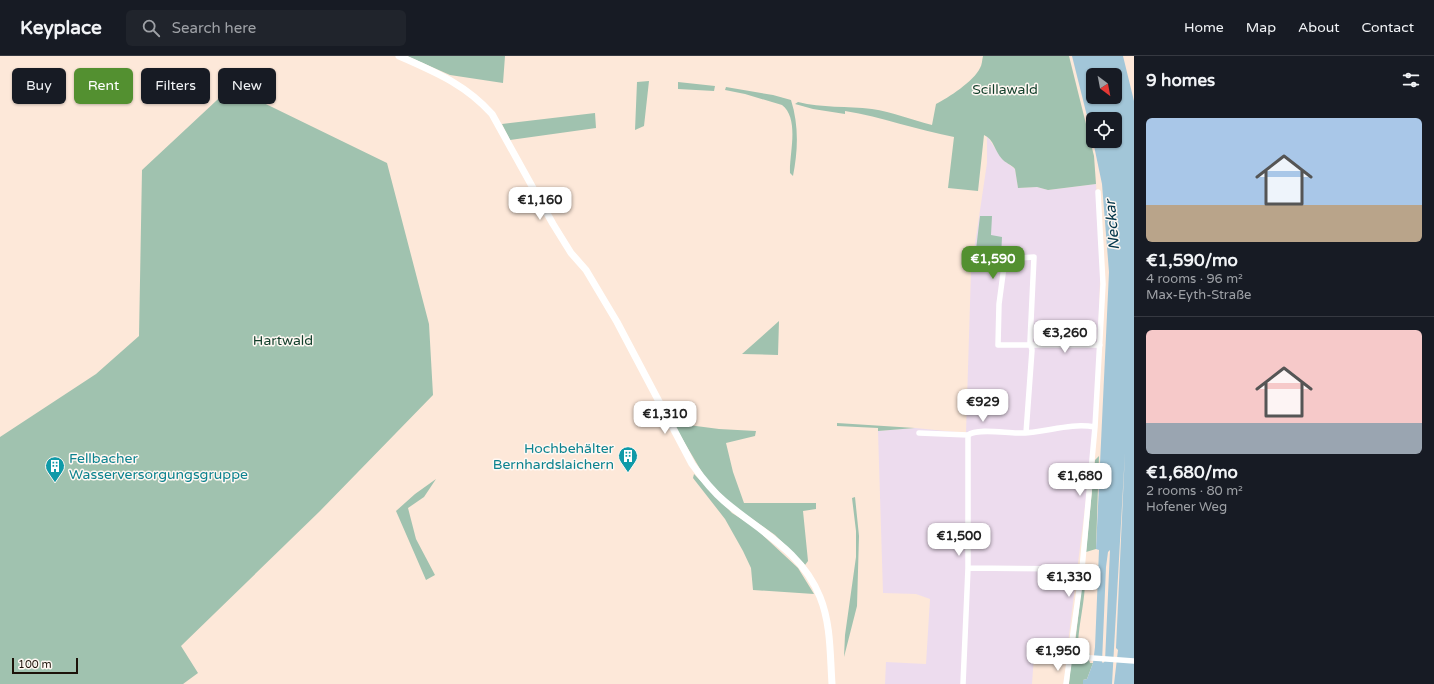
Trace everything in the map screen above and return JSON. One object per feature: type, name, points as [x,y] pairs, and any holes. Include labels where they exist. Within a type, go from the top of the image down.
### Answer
[{"type":"main road","points":[[399,56],[458,84],[478,98],[492,114],[564,242],[586,270],[617,322],[662,406],[686,455],[706,483],[729,505],[783,545],[797,560],[810,578],[820,596],[828,626],[832,684]]},
{"type":"street","points":[[1066,684],[1082,569],[1095,426],[1103,284],[1098,192]]},
{"type":"street","points":[[1026,433],[1031,345],[1034,257],[1008,257],[1004,260],[999,304],[998,345],[1031,345],[1100,345]]},
{"type":"street","points":[[918,433],[968,435],[972,432],[1026,433],[1072,426],[1095,426]]},
{"type":"street","points":[[963,684],[968,568],[968,435]]},
{"type":"street","points":[[968,568],[1082,569]]},
{"type":"street","points":[[1070,647],[1079,657],[1134,660]]},
{"type":"shaded area","points":[[987,136],[1002,159],[1015,169],[1018,188],[1037,187],[1048,190],[1096,184],[1101,251],[1095,427],[1066,659],[1034,656],[1032,684],[885,684],[886,662],[926,664],[930,599],[916,594],[883,593],[878,431],[915,428],[966,433],[971,271],[987,163]]},
{"type":"green space","points":[[407,56],[505,56],[503,83],[450,75]]},
{"type":"green space","name":"Scillawald","points":[[983,56],[1069,56],[1086,124],[1086,148],[1092,148],[1094,156],[1096,184],[1048,190],[1037,187],[1018,188],[1015,169],[1002,159],[990,139],[984,135],[978,191],[948,188],[954,137],[845,111],[845,114],[813,109],[795,104],[798,102],[816,105],[880,110],[932,125],[936,104],[967,84],[981,67]]},
{"type":"green space","points":[[649,81],[644,126],[635,130],[637,82]]},
{"type":"green space","points":[[678,82],[715,86],[714,91],[678,89]]},
{"type":"green space","points":[[726,87],[773,95],[791,100],[794,109],[797,138],[793,176],[790,173],[792,128],[791,119],[787,111],[782,105],[745,94],[725,90]]},
{"type":"green space","name":"Hartwald","points":[[218,99],[218,104],[266,104],[387,163],[429,324],[433,395],[320,511],[181,646],[198,673],[183,684],[0,684],[0,437],[96,374],[139,336],[142,170]]},
{"type":"green space","points":[[595,113],[596,128],[510,140],[502,124]]},
{"type":"green space","points":[[980,216],[992,216],[991,235],[1002,237],[1001,257],[975,258]]},
{"type":"green space","points":[[779,321],[778,355],[742,354]]},
{"type":"green space","points":[[673,423],[719,429],[756,431],[755,436],[726,443],[733,472],[744,503],[816,503],[816,509],[803,511],[808,561],[805,565],[775,535],[731,504],[706,479]]},
{"type":"green space","points":[[837,423],[915,428],[878,431],[878,428],[837,426]]},
{"type":"green space","points":[[1099,456],[1096,549],[1086,552],[1095,460]]},
{"type":"green space","points":[[694,474],[732,513],[754,527],[798,568],[814,594],[753,590],[751,568],[743,551],[725,519],[693,478]]},
{"type":"green space","points":[[436,479],[424,497],[408,508],[416,539],[435,575],[426,580],[396,511],[415,494]]},
{"type":"green space","points":[[855,497],[859,536],[857,606],[844,657],[845,635],[856,557],[856,531],[852,498]]},
{"type":"green space","points":[[1083,575],[1085,575],[1084,592],[1078,644],[1089,652],[1090,655],[1078,652],[1075,644]]},
{"type":"green space","points":[[1076,659],[1089,660],[1090,663],[1093,663],[1087,679],[1083,680],[1083,684],[1069,684],[1071,662]]},
{"type":"water","name":"Neckar","points":[[1072,56],[1123,56],[1134,101],[1134,684],[1114,684],[1118,650],[1116,648],[1125,452],[1112,684],[1083,684],[1083,680],[1087,679],[1093,663],[1095,647],[1099,550],[1096,549],[1109,272],[1102,184],[1094,148],[1122,148],[1122,112],[1086,112]],"holes":[[[1110,550],[1105,661],[1103,663],[1102,662],[1106,567],[1108,552]]]},
{"type":"place","name":"Hochbehälter Bernhardslaichern","points":[[628,473]]},
{"type":"place","name":"Fellbacher Wasserversorgungsgruppe","points":[[55,483]]}]
